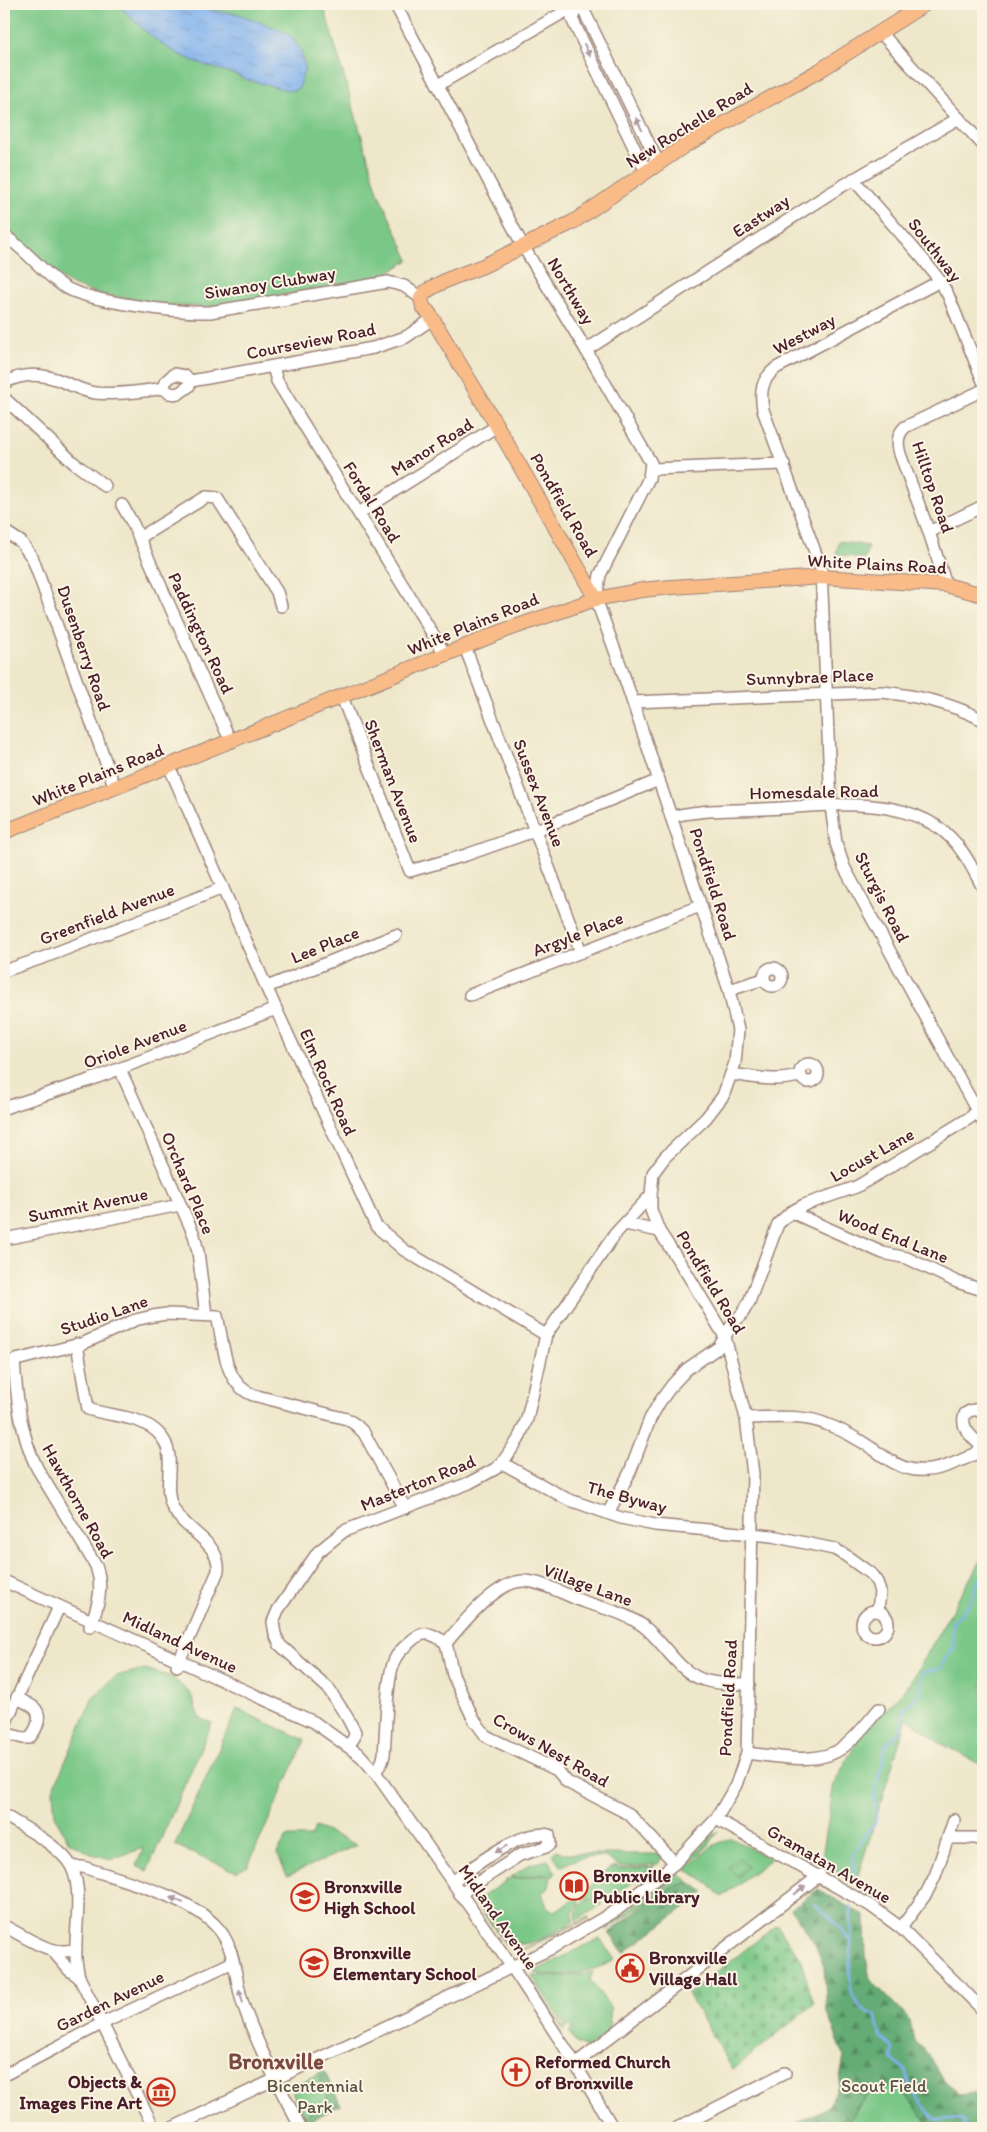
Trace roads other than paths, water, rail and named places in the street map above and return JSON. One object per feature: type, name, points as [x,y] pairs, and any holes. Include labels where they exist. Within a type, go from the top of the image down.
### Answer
[{"type":"main road","name":"New Rochelle Road","points":[[421,298],[424,293],[449,279],[469,273],[573,222],[707,132],[817,72],[924,4]]},
{"type":"main road","name":"New Rochelle Road","points":[[430,316],[430,305],[436,294],[454,285],[469,273]]},
{"type":"main road","points":[[421,298],[423,308],[430,316]]},
{"type":"main road","name":"Pondfield Road","points":[[430,316],[497,426],[596,598]]},
{"type":"main road","name":"White Plains Road","points":[[4,832],[543,615],[596,598],[672,587],[822,577],[946,585],[983,595]]},
{"type":"street","name":"Northway","points":[[395,4],[524,246],[648,456],[652,469]]},
{"type":"street","points":[[438,85],[579,4],[656,158],[652,169]]},
{"type":"street","points":[[880,33],[983,145]]},
{"type":"street","name":"Eastway","points":[[586,350],[853,179],[959,118]]},
{"type":"street","name":"Southway","points":[[853,179],[940,281],[948,295],[983,381]]},
{"type":"street","name":"Siwanoy Clubway","points":[[4,236],[64,286],[90,297],[197,312],[242,307],[388,282],[404,286],[421,298]]},
{"type":"street","name":"Westway","points":[[822,577],[821,568],[762,401],[762,386],[767,376],[776,368],[940,281]]},
{"type":"street","name":"Courseview Road","points":[[164,388],[165,382],[174,374],[185,376],[191,381],[273,367],[390,343],[406,337],[430,316]]},
{"type":"street","name":"Fordal Road","points":[[273,367],[277,381],[445,654]]},
{"type":"street","name":"Courseview Road","points":[[4,383],[32,375],[52,377],[82,390],[95,393],[134,393],[164,388],[172,394],[178,394],[189,386],[191,381]]},
{"type":"street","name":"Hilltop Road","points":[[946,585],[930,532],[900,454],[898,441],[905,427],[983,390]]},
{"type":"street","points":[[4,398],[74,463],[105,486]]},
{"type":"street","name":"Manor Road","points":[[359,513],[497,426]]},
{"type":"street","points":[[596,598],[600,575],[648,482],[652,469],[784,464]]},
{"type":"street","points":[[139,538],[206,497],[214,496],[220,500],[277,592],[281,606]]},
{"type":"street","name":"Paddington Road","points":[[122,504],[231,742]]},
{"type":"street","points":[[930,532],[983,506]]},
{"type":"street","name":"Dusenberry Road","points":[[4,531],[21,542],[34,559],[115,788]]},
{"type":"street","name":"Sturgis Road","points":[[822,577],[831,806],[836,842],[844,867],[980,1107],[983,1122]]},
{"type":"street","name":"Pondfield Road","points":[[172,2128],[512,1967],[592,1927],[617,1910],[675,1863],[716,1819],[736,1785],[747,1753],[752,1474],[746,1418],[725,1338],[688,1275],[658,1230],[651,1210],[653,1174],[665,1157],[706,1118],[723,1096],[736,1062],[738,1030],[729,990],[633,702],[596,598]]},
{"type":"street","name":"Sussex Avenue","points":[[465,647],[581,952]]},
{"type":"street","name":"Sunnybrae Place","points":[[633,702],[882,692],[917,696],[960,709],[983,720]]},
{"type":"street","name":"Sherman Avenue","points":[[342,697],[410,871],[417,871],[534,831]]},
{"type":"street","name":"Elm Rock Road","points":[[169,766],[276,1008],[376,1226],[404,1250],[546,1334]]},
{"type":"street","points":[[534,831],[659,780]]},
{"type":"street","name":"Homesdale Road","points":[[671,817],[699,812],[831,806],[890,808],[906,812],[938,827],[954,841],[965,855],[983,888]]},
{"type":"street","name":"Greenfield Avenue","points":[[4,971],[223,888]]},
{"type":"street","name":"Argyle Place","points":[[470,995],[700,906]]},
{"type":"street","name":"Lee Place","points":[[267,987],[396,935]]},
{"type":"street","points":[[729,990],[764,980]]},
{"type":"street","name":"Oriole Avenue","points":[[4,1108],[120,1069],[276,1008]]},
{"type":"street","name":"Orchard Place","points":[[120,1069],[194,1234],[212,1316],[229,1370],[240,1387],[253,1395],[347,1419],[356,1425],[364,1433],[405,1508]]},
{"type":"street","points":[[731,1074],[774,1079],[790,1079],[801,1076]]},
{"type":"street","name":"Locust Lane","points":[[608,1513],[630,1472],[650,1419],[659,1403],[672,1384],[687,1369],[719,1347],[749,1302],[778,1224],[791,1212],[804,1205],[856,1187],[971,1117],[980,1107]]},
{"type":"street","name":"Masterton Road","points":[[348,1746],[354,1738],[353,1727],[328,1688],[280,1645],[275,1634],[273,1622],[278,1610],[287,1594],[318,1552],[344,1531],[475,1480],[495,1470],[502,1463],[518,1440],[527,1419],[546,1334],[596,1260],[651,1195]]},
{"type":"street","name":"Summit Avenue","points":[[4,1239],[180,1205]]},
{"type":"street","name":"Wood End Lane","points":[[791,1212],[883,1252],[907,1258],[957,1282],[983,1290]]},
{"type":"street","points":[[625,1224],[658,1230]]},
{"type":"street","name":"Studio Lane","points":[[9,1362],[102,1336],[135,1320],[166,1314],[212,1316]]},
{"type":"street","points":[[78,1344],[88,1409],[141,1422],[161,1436],[168,1450],[170,1461],[167,1481],[170,1503],[178,1518],[208,1544],[218,1557],[218,1571],[178,1664]]},
{"type":"street","name":"Hawthorne Road","points":[[9,1362],[20,1421],[29,1451],[96,1566],[100,1577],[100,1597],[91,1624]]},
{"type":"street","points":[[746,1418],[806,1419],[824,1423],[851,1435],[897,1465],[910,1469],[933,1469],[960,1461],[983,1449],[965,1429],[963,1421],[965,1414],[970,1410],[978,1410],[983,1414]]},
{"type":"street","name":"The Byway","points":[[502,1463],[568,1499],[608,1513],[655,1525],[791,1538],[834,1549],[871,1574],[877,1582],[880,1592],[878,1612]]},
{"type":"street","name":"Village Lane","points":[[446,1643],[482,1604],[506,1585],[525,1581],[609,1608],[627,1616],[650,1632],[679,1664],[698,1678],[718,1683],[749,1684]]},
{"type":"street","name":"Midland Avenue","points":[[4,1582],[57,1610]]},
{"type":"street","name":"Midland Avenue","points":[[4,1588],[91,1624],[348,1746],[375,1772],[512,1967],[614,2128]]},
{"type":"street","points":[[4,1726],[57,1610]]},
{"type":"street","points":[[375,1772],[384,1756],[390,1676],[395,1658],[416,1636],[421,1634],[433,1634],[446,1643]]},
{"type":"street","name":"Crows Nest Road","points":[[446,1643],[453,1675],[473,1718],[486,1736],[556,1770],[567,1782],[629,1814],[675,1863]]},
{"type":"street","points":[[4,1733],[29,1738],[38,1726],[37,1712],[33,1706],[17,1698]]},
{"type":"street","points":[[747,1753],[803,1759],[840,1750],[850,1742],[878,1709]]},
{"type":"street","points":[[4,1815],[58,1851],[72,1867],[75,1874],[77,1892],[76,1949],[79,1977],[154,2128]]},
{"type":"street","name":"Gramatan Avenue","points":[[716,1819],[820,1875],[871,1906],[901,1928],[983,2010]]},
{"type":"street","points":[[901,1928],[926,1894],[935,1876],[954,1820]]},
{"type":"street","points":[[452,1882],[503,1847],[518,1840],[544,1834],[549,1835],[551,1839],[550,1844],[546,1847],[523,1854],[460,1894]]},
{"type":"street","points":[[948,1838],[975,1838],[983,1840]]},
{"type":"street","points":[[518,1840],[523,1854]]},
{"type":"street","points":[[72,1867],[83,1868],[179,1900],[218,1927],[224,1937],[233,1962],[244,2007],[300,2128]]},
{"type":"street","points":[[575,2064],[820,1875]]},
{"type":"street","points":[[4,1926],[52,1950],[63,1952],[76,1949]]},
{"type":"street","points":[[52,1950],[69,1970],[79,1977]]},
{"type":"street","name":"Garden Avenue","points":[[4,2075],[101,2024],[233,1962]]},
{"type":"street","points":[[677,2128],[785,2073]]},
{"type":"water","points":[[118,4],[200,4],[208,10],[238,14],[276,28],[291,36],[301,51],[305,68],[299,88],[292,91],[246,79],[183,56],[145,31]]},
{"type":"waterway","points":[[855,1883],[852,1853],[874,1824],[876,1814],[874,1796],[883,1763],[885,1746],[901,1729],[903,1710],[919,1695],[923,1672],[940,1669],[954,1648],[952,1623],[971,1601],[977,1584],[983,1575]]},
{"type":"waterway","points":[[814,1904],[834,1921],[851,1942]]},
{"type":"waterway","points":[[851,1906],[850,1974],[853,1995],[857,2003],[864,2010],[875,2015],[881,2037],[893,2048],[892,2059],[905,2070],[912,2090],[933,2118],[937,2120],[961,2118],[964,2122],[962,2128]]},
{"type":"place","name":"Bronxville Public Library","points":[[574,1886]]},
{"type":"place","name":"Bronxville High School","points":[[305,1897]]},
{"type":"place","name":"Bronxville Elementary School","points":[[314,1963]]},
{"type":"place","name":"Bronxville Village Hall","points":[[630,1968]]},
{"type":"place","name":"Reformed Church of Bronxville","points":[[516,2072]]},
{"type":"place","name":"Objects & Images Fine Art","points":[[161,2092]]},
{"type":"district","name":"Bronxville","points":[[276,2061]]},
{"type":"park label","name":"Scout Field","points":[[884,2086]]},
{"type":"park label","name":"Bicentennial Park","points":[[315,2096]]}]
